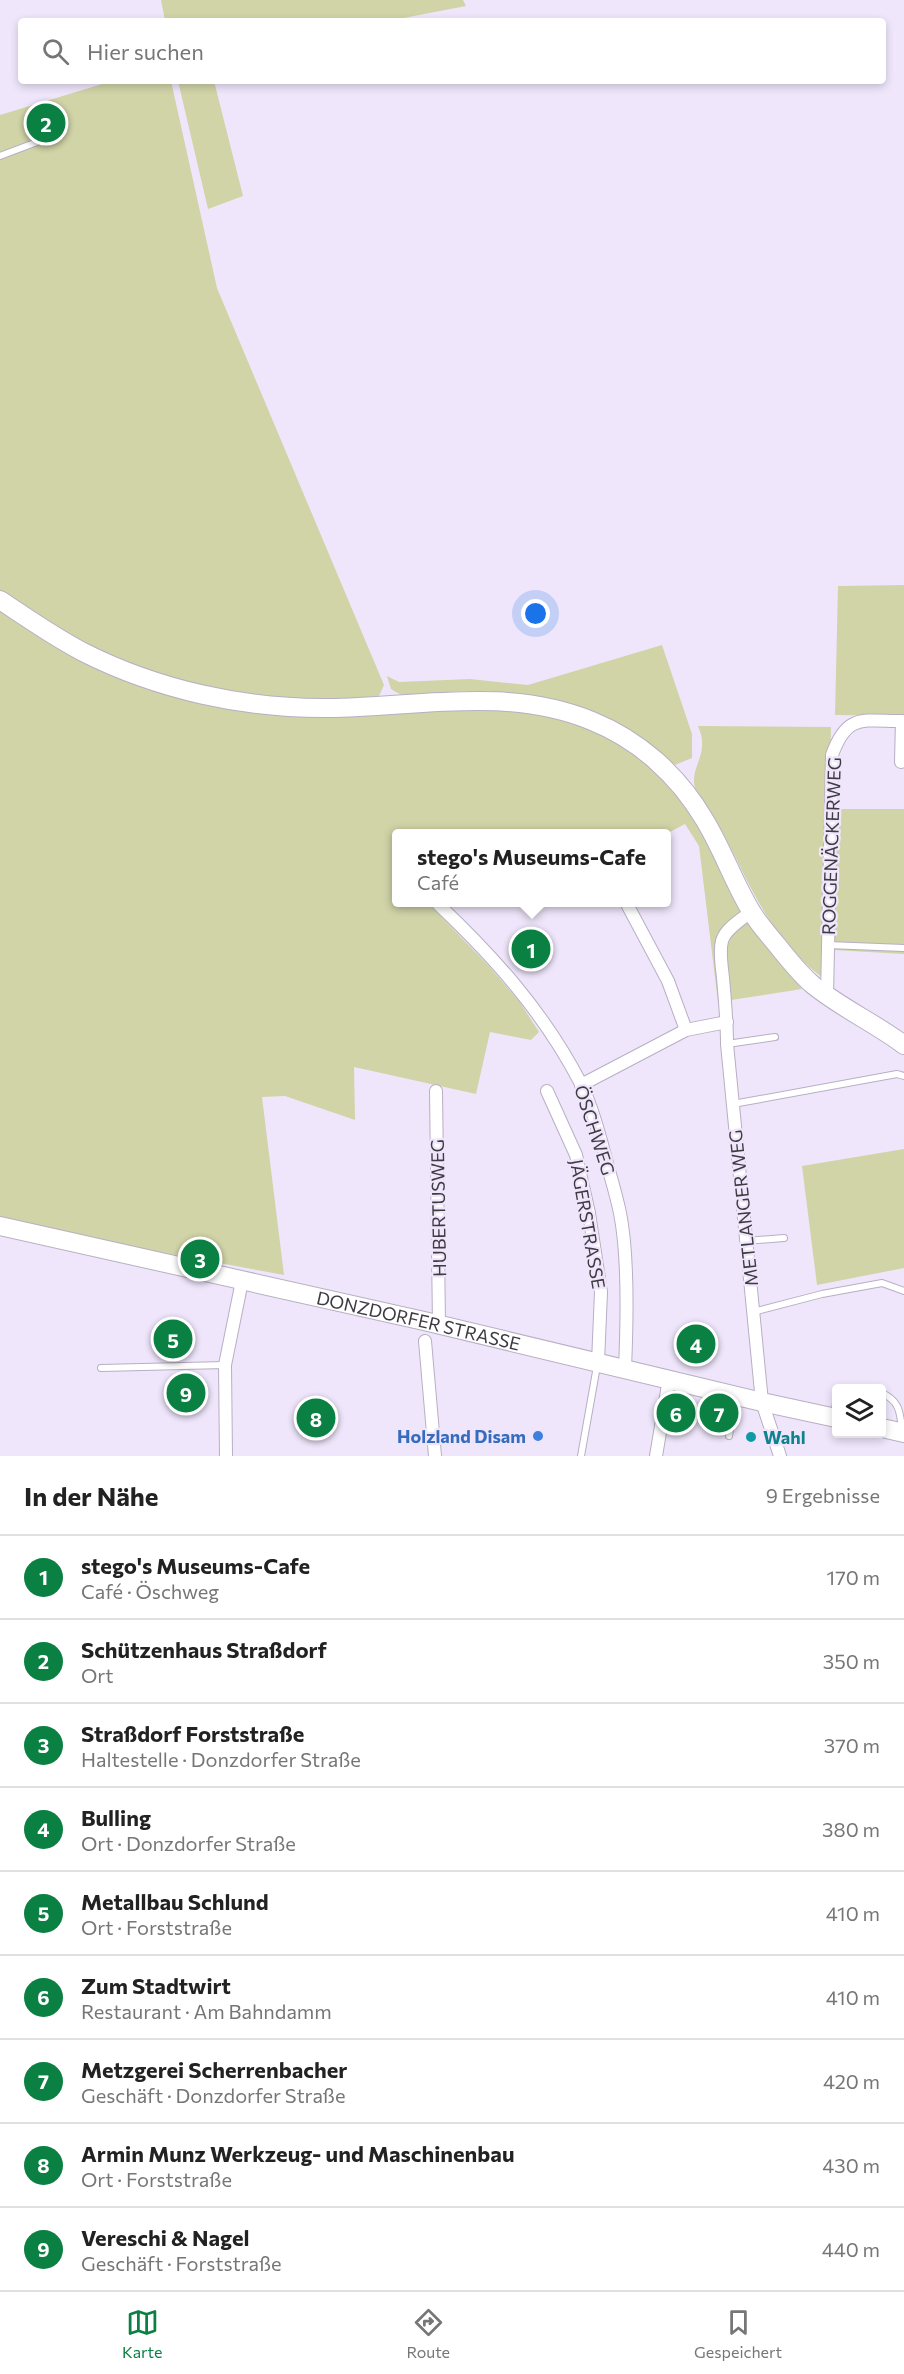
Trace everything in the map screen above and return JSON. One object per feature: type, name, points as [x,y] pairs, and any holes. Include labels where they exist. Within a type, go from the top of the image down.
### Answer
[{"type":"main road","points":[[0,600],[39,627],[84,652],[129,672],[216,698],[254,704],[327,708],[453,701],[516,702],[561,711],[615,731],[640,747],[676,780],[704,819],[752,912],[802,975],[828,996],[904,1045]]},
{"type":"main road","name":"DONZDORFER STRASSE","points":[[0,1226],[440,1325],[762,1402],[832,1412]]},
{"type":"main road","points":[[886,1429],[903,1433]]},
{"type":"street","name":"ROGGENÄCKERWEG","points":[[828,996],[827,945],[832,756],[837,741],[848,726],[860,720],[902,720],[901,762]]},
{"type":"street","name":"ÖSCHWEG","points":[[441,907],[506,972],[533,1006],[582,1084],[597,1128],[620,1214],[625,1252],[625,1368]]},
{"type":"street","points":[[629,907],[668,981],[686,1030]]},
{"type":"street","name":"METLANGER WEG","points":[[752,912],[736,923],[722,941],[727,1044],[762,1402],[780,1456]]},
{"type":"street","points":[[582,1084],[686,1030],[727,1022]]},
{"type":"street","name":"HUBERTUSWEG","points":[[436,1091],[440,1325]]},
{"type":"street","name":"JÄGERSTRASSE","points":[[547,1091],[576,1155],[591,1221],[601,1292],[598,1362]]},
{"type":"street","points":[[226,1456],[225,1365],[242,1281]]},
{"type":"street","points":[[425,1341],[435,1456]]},
{"type":"street","points":[[656,1456],[669,1379]]},
{"type":"lane","points":[[0,156],[37,142]]},
{"type":"lane","points":[[827,945],[904,948]]},
{"type":"lane","points":[[727,1044],[775,1037]]},
{"type":"lane","name":"METLANGER WEG","points":[[733,1104],[897,1074],[904,1076]]},
{"type":"lane","points":[[746,1241],[784,1238]]},
{"type":"lane","name":"METLANGER WEG","points":[[753,1312],[822,1294],[882,1283],[904,1291]]},
{"type":"lane","points":[[581,1456],[598,1362]]},
{"type":"lane","points":[[101,1368],[225,1365]]},
{"type":"lane","points":[[729,1436],[735,1395]]},
{"type":"lane","points":[[886,1395],[892,1398],[900,1411],[903,1433]]},
{"type":"green space","points":[[161,0],[463,0],[466,6],[404,18],[164,18]]},
{"type":"green space","points":[[102,84],[172,84],[217,288],[384,685],[379,696],[320,699],[276,698],[223,691],[171,678],[121,661],[98,650],[48,622],[0,591],[0,115]]},
{"type":"green space","points":[[179,84],[215,84],[243,196],[208,209]]},
{"type":"green space","points":[[904,585],[904,716],[835,715],[838,586]]},
{"type":"green space","points":[[0,608],[219,705],[499,706],[569,718],[626,745],[670,784],[695,818],[747,919],[802,989],[718,1002],[699,846],[685,824],[671,831],[671,829],[392,829],[392,907],[432,907],[519,1001],[539,1032],[531,1040],[490,1032],[476,1094],[354,1067],[355,1120],[285,1096],[262,1097],[284,1275],[116,1244],[0,1217]]},
{"type":"green space","points":[[662,645],[692,734],[692,758],[675,765],[623,726],[560,701],[522,694],[483,691],[403,695],[391,689],[387,676],[399,682],[470,679],[528,685]]},
{"type":"green space","points":[[698,726],[831,727],[826,966],[823,978],[805,963],[775,929],[722,831],[697,794],[694,780],[702,745]]},
{"type":"green space","points":[[836,809],[904,809],[904,954],[833,950]]},
{"type":"green space","points":[[904,1149],[904,1268],[817,1285],[802,1166]]},
{"type":"place","name":"Schützenhaus Straßdorf","points":[[46,123]]},
{"type":"place","name":"stego's Museums-Cafe","points":[[531,949]]},
{"type":"place","name":"Straßdorf Forststraße","points":[[200,1259]]},
{"type":"place","name":"Metallbau Schlund","points":[[173,1339]]},
{"type":"place","name":"Bulling","points":[[696,1344]]},
{"type":"place","name":"Vereschi & Nagel","points":[[186,1393]]},
{"type":"place","name":"Zum Stadtwirt","points":[[676,1413]]},
{"type":"place","name":"Metzgerei Scherrenbacher","points":[[719,1413]]},
{"type":"place","name":"Armin Munz Werkzeug- und Maschinenbau","points":[[316,1418]]},
{"type":"place","name":"Holzland Disam","points":[[538,1436]]},
{"type":"place","name":"Wahl","points":[[751,1437]]}]
